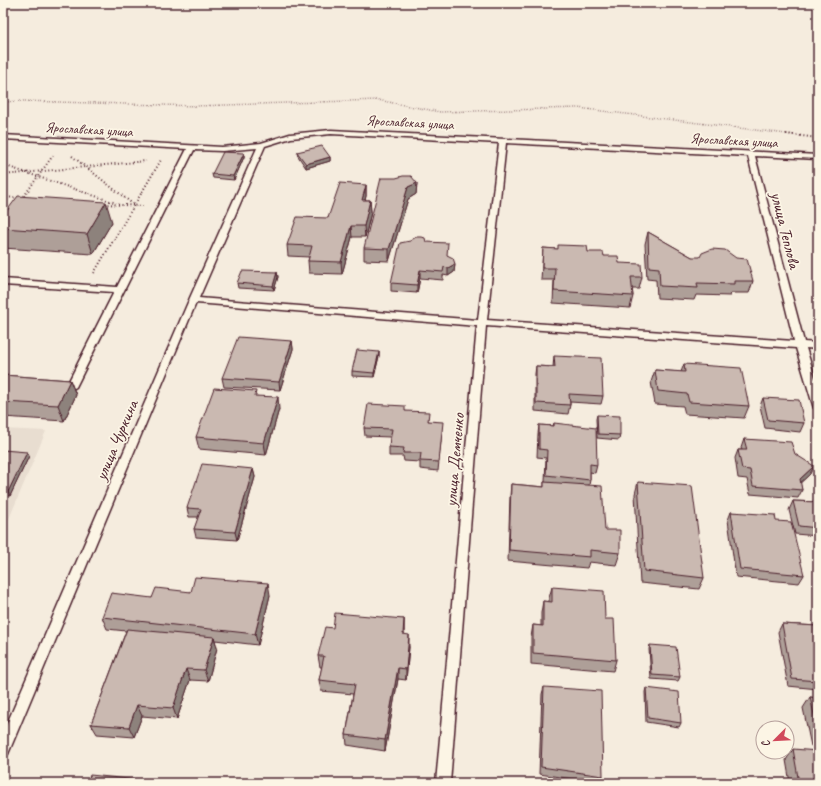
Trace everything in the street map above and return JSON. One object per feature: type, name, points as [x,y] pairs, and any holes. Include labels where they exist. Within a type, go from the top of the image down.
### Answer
[{"type":"lane","name":"Ярославская улица","points":[[3,137],[222,149],[262,145],[290,136],[331,132],[818,157]]},
{"type":"lane","name":"улица Демченко","points":[[443,783],[482,323],[503,140]]},
{"type":"lane","name":"улица Чуркина","points":[[3,749],[193,300],[262,145]]},
{"type":"lane","points":[[48,385],[71,387],[192,148]]},
{"type":"lane","name":"улица Теплова","points":[[751,154],[800,345],[818,406]]},
{"type":"lane","points":[[3,282],[120,290]]},
{"type":"lane","points":[[193,300],[482,323],[818,346]]},
{"type":"path","points":[[3,102],[23,101],[196,106],[378,100],[440,112],[578,108],[818,138]]},
{"type":"path","points":[[18,204],[54,154]]},
{"type":"path","points":[[70,155],[134,205]]},
{"type":"path","points":[[85,287],[162,160],[154,160]]},
{"type":"path","points":[[3,175],[147,161]]},
{"type":"path","points":[[3,165],[120,204]]},
{"type":"path","points":[[3,198],[29,199]]},
{"type":"path","points":[[98,203],[162,207]]},
{"type":"shaded area","points":[[3,429],[46,431],[3,533]]},
{"type":"building","points":[[322,146],[330,157],[306,164],[297,152]]},
{"type":"building","points":[[223,152],[244,153],[233,176],[212,174]]},
{"type":"building","points":[[411,176],[417,183],[408,187],[389,249],[364,248],[381,178],[396,178]]},
{"type":"building","points":[[340,183],[366,185],[362,200],[370,200],[364,226],[351,226],[341,262],[308,261],[312,246],[287,245],[297,217],[328,218]]},
{"type":"building","points":[[18,196],[106,202],[87,234],[3,228],[3,216]]},
{"type":"building","points":[[648,232],[692,257],[700,257],[702,253],[712,249],[725,250],[736,258],[747,259],[753,281],[734,281],[734,284],[697,283],[698,288],[660,286],[659,268],[649,267]]},
{"type":"building","points":[[416,237],[425,238],[426,242],[448,243],[447,255],[453,258],[455,264],[448,268],[444,267],[443,272],[420,270],[417,285],[391,283],[400,243],[410,241]]},
{"type":"building","points":[[558,245],[587,246],[588,252],[603,252],[604,256],[618,256],[619,263],[641,264],[642,277],[631,277],[633,296],[554,291],[555,268],[542,268],[543,248],[558,249]]},
{"type":"building","points":[[242,271],[277,272],[273,286],[237,283]]},
{"type":"building","points":[[238,337],[292,341],[279,382],[222,378]]},
{"type":"building","points":[[357,350],[379,352],[374,373],[352,371]]},
{"type":"building","points":[[554,356],[601,358],[603,396],[569,394],[570,405],[536,403],[536,366],[555,367]]},
{"type":"building","points":[[684,364],[741,368],[749,406],[689,402],[687,394],[658,391],[655,370],[685,372]]},
{"type":"building","points":[[3,375],[70,380],[58,405],[3,402]]},
{"type":"building","points":[[214,388],[256,391],[255,396],[278,397],[264,443],[196,437]]},
{"type":"building","points":[[763,398],[799,400],[804,423],[768,420]]},
{"type":"building","points":[[368,404],[405,406],[405,411],[429,412],[428,421],[443,422],[439,462],[420,461],[421,453],[403,453],[404,448],[389,447],[392,429],[364,428]]},
{"type":"building","points":[[597,415],[620,416],[620,435],[598,434]]},
{"type":"building","points":[[554,423],[596,428],[597,465],[590,464],[590,480],[546,475],[547,450],[539,449],[539,425],[554,426]]},
{"type":"building","points":[[744,439],[791,442],[795,454],[814,466],[800,479],[802,490],[753,486],[750,470],[742,469],[738,450],[747,450]]},
{"type":"building","points":[[3,450],[27,452],[8,492],[3,491]]},
{"type":"building","points":[[202,464],[253,469],[235,532],[194,529],[201,509],[187,508]]},
{"type":"building","points":[[544,482],[602,486],[605,530],[620,530],[620,553],[590,550],[590,557],[509,550],[511,484],[544,487]]},
{"type":"building","points":[[638,482],[692,486],[704,578],[644,571]]},
{"type":"building","points":[[793,501],[818,502],[818,528],[799,526]]},
{"type":"building","points":[[731,512],[775,515],[776,521],[791,522],[804,575],[740,569]]},
{"type":"building","points":[[195,577],[268,583],[255,634],[102,617],[111,593],[152,598],[156,588],[191,592]]},
{"type":"building","points":[[552,587],[604,591],[605,619],[614,619],[616,660],[533,653],[533,625],[543,626],[543,601],[552,602]]},
{"type":"building","points":[[335,613],[404,619],[403,634],[409,635],[406,669],[398,668],[385,740],[346,735],[355,684],[319,680],[324,656],[318,656],[325,627],[333,628]]},
{"type":"building","points":[[782,624],[818,626],[818,681],[792,679]]},
{"type":"building","points":[[127,629],[214,637],[204,670],[186,669],[173,708],[137,705],[129,727],[91,724]]},
{"type":"building","points":[[650,645],[676,647],[680,677],[652,675]]},
{"type":"building","points":[[544,687],[601,691],[603,776],[541,767]]},
{"type":"building","points":[[646,688],[679,692],[681,723],[648,718]]},
{"type":"building","points":[[810,697],[818,698],[818,732]]},
{"type":"building","points":[[795,749],[818,751],[818,783],[799,783],[795,760]]},
{"type":"building","points":[[90,775],[168,783],[87,783]]}]
